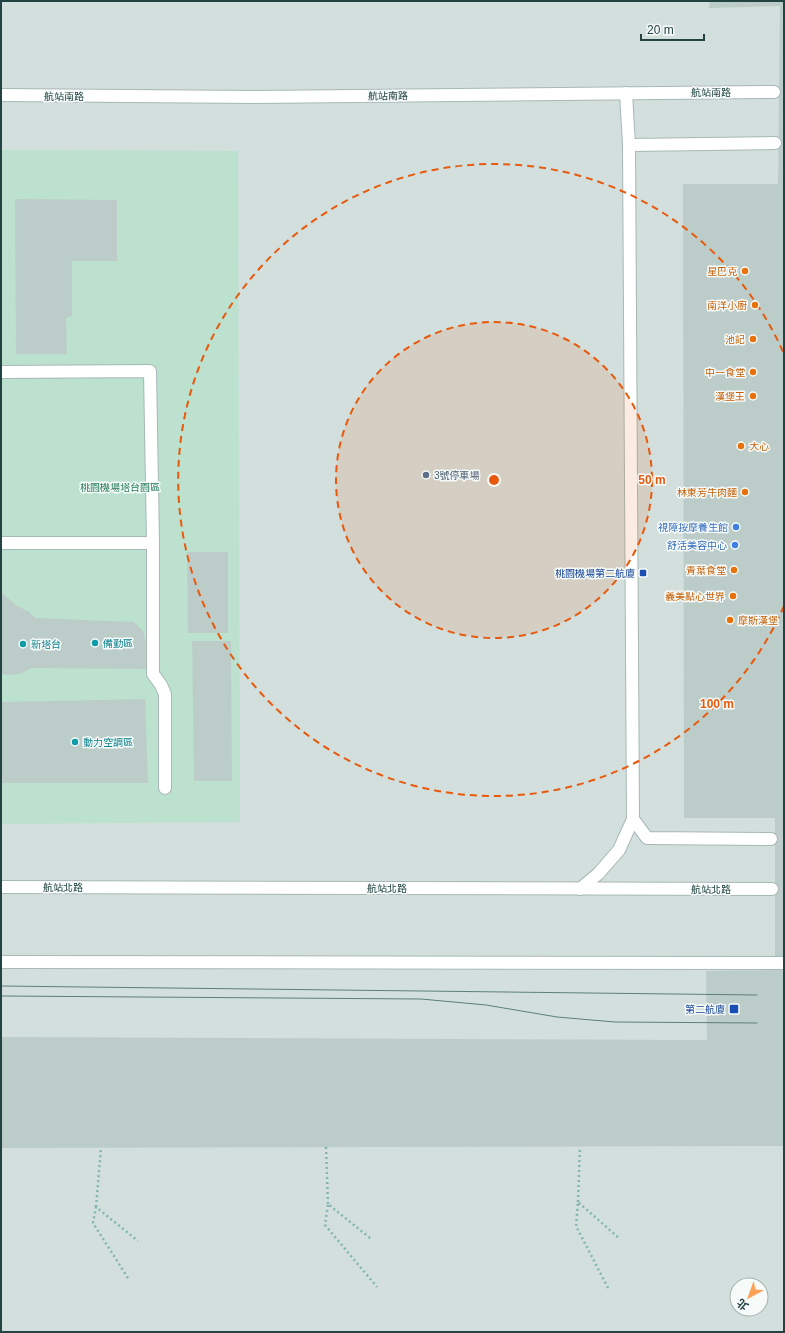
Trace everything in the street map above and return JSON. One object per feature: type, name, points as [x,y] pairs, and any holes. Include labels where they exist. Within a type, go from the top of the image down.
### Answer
[{"type":"street","name":"航站南路","points":[[1,95],[255,97],[774,92]]},
{"type":"street","points":[[580,889],[598,874],[619,850],[633,819],[628,145],[626,93]]},
{"type":"street","points":[[628,145],[775,144]]},
{"type":"street","points":[[1,372],[150,371],[153,543],[153,674],[161,685],[165,694],[165,788]]},
{"type":"street","points":[[1,543],[153,543]]},
{"type":"street","points":[[633,819],[647,838],[771,839]]},
{"type":"street","name":"航站北路","points":[[1,887],[772,889]]},
{"type":"street","points":[[1,962],[784,963]]},
{"type":"path","points":[[326,1147],[328,1204],[325,1225],[376,1287]]},
{"type":"path","points":[[580,1147],[576,1226],[608,1288]]},
{"type":"path","points":[[100,1148],[96,1207],[93,1223],[128,1278]]},
{"type":"path","points":[[578,1202],[620,1239]]},
{"type":"path","points":[[328,1204],[370,1238]]},
{"type":"path","points":[[96,1207],[138,1240]]},
{"type":"shaded area","points":[[1,1],[784,1],[784,1332],[1,1332]]},
{"type":"green space","name":"桃園機場塔台園區","points":[[1,150],[238,151],[240,822],[1,824]]},
{"type":"building","points":[[710,1],[784,1],[784,1146],[1,1148],[1,1037],[707,1040],[706,971],[775,970],[775,818],[684,818],[683,184],[778,184],[780,6],[709,8]]},
{"type":"building","points":[[15,199],[117,200],[117,261],[72,261],[72,316],[66,318],[67,354],[16,354]]},
{"type":"building","points":[[187,552],[228,552],[228,633],[188,633]]},
{"type":"building","name":"備勤區","points":[[1,592],[17,606],[28,611],[36,618],[134,622],[143,631],[147,648],[147,669],[32,668],[22,673],[11,675],[1,674]]},
{"type":"building","points":[[192,641],[231,641],[232,781],[194,781]]},
{"type":"building","name":"動力空調區","points":[[145,699],[148,783],[1,783],[1,702]]},
{"type":"tunnel","points":[[774,92],[784,92]]},
{"type":"tunnel","points":[[775,143],[784,143]]},
{"type":"tunnel","points":[[771,839],[784,839]]},
{"type":"tunnel","points":[[772,889],[784,889]]},
{"type":"tram line","points":[[1,986],[757,995]]},
{"type":"tram line","points":[[1,996],[421,999],[486,1005],[557,1017],[615,1022],[757,1023]]},
{"type":"place","name":"星巴克","points":[[745,271]]},
{"type":"place","name":"南洋小廚","points":[[755,305]]},
{"type":"place","name":"池記","points":[[753,339]]},
{"type":"place","name":"中一食堂","points":[[753,372]]},
{"type":"place","name":"漢堡王","points":[[753,396]]},
{"type":"place","name":"大心","points":[[741,446]]},
{"type":"place","name":"3號停車場","points":[[426,475]]},
{"type":"place","name":"林東芳牛肉麵","points":[[745,492]]},
{"type":"place","name":"視障按摩養生館","points":[[736,527]]},
{"type":"place","name":"舒活美容中心","points":[[735,545]]},
{"type":"place","name":"青葉食堂","points":[[734,570]]},
{"type":"place","name":"桃園機場第二航廈","points":[[643,573]]},
{"type":"place","name":"義美點心世界","points":[[733,596]]},
{"type":"place","name":"摩斯漢堡","points":[[730,620]]},
{"type":"place","name":"備勤區","points":[[95,643]]},
{"type":"place","name":"新塔台","points":[[23,644]]},
{"type":"place","name":"動力空調區","points":[[75,742]]},
{"type":"place","name":"第二航廈","points":[[734,1009]]}]
